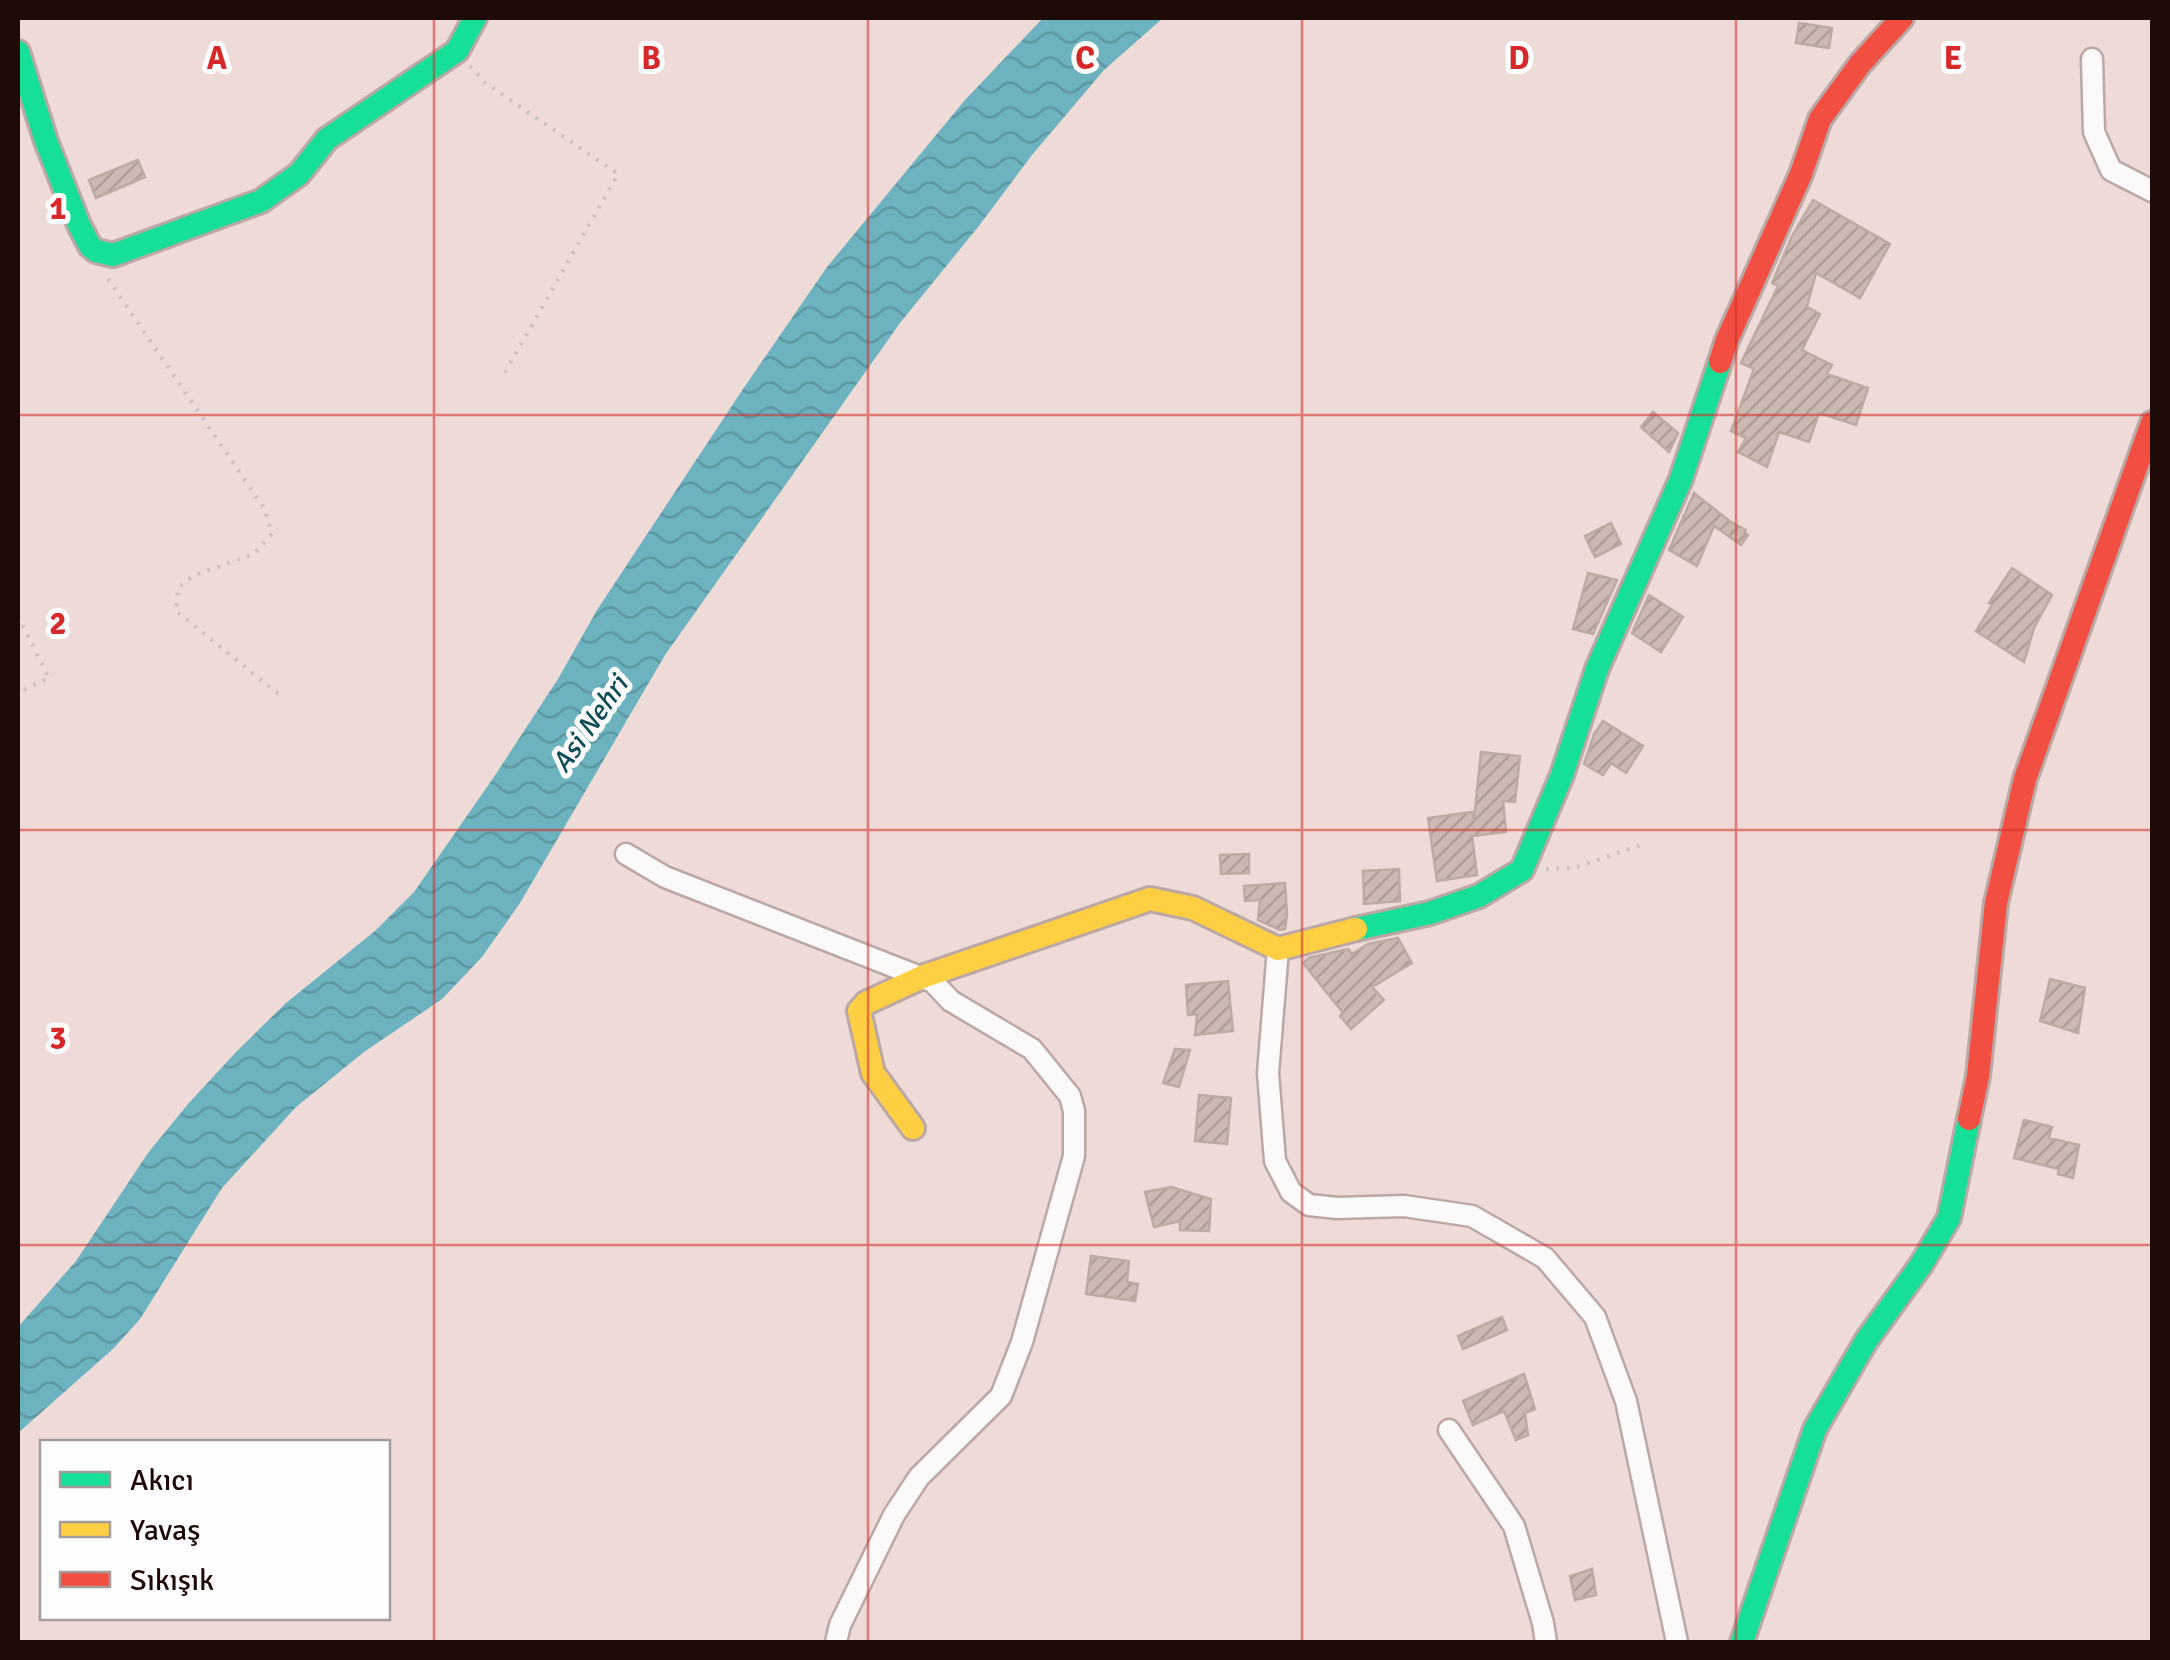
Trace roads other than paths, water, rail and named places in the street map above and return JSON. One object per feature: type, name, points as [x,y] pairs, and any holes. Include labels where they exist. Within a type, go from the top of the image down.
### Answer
[{"type":"street","points":[[18,52],[28,120],[90,246],[113,255],[261,202],[299,174],[326,139],[457,51],[475,18]]},
{"type":"street","points":[[913,1128],[873,1073],[859,1011],[866,1003],[922,977],[1150,899],[1194,908],[1278,949],[1430,913],[1479,896],[1522,870],[1562,775],[1597,669],[1681,478],[1727,340],[1801,174],[1820,119],[1860,64],[1902,18]]},
{"type":"street","points":[[2092,59],[2094,132],[2105,158],[2111,170],[2152,192]]},
{"type":"street","points":[[1742,1642],[1815,1428],[1866,1341],[1921,1265],[1949,1218],[1978,1076],[1996,903],[2025,778],[2152,422]]},
{"type":"street","points":[[626,854],[666,877],[933,982],[951,1001],[1032,1050],[1070,1096],[1074,1110],[1074,1156],[1022,1342],[1002,1396],[919,1477],[894,1515],[840,1625],[836,1642]]},
{"type":"street","points":[[1278,949],[1268,1074],[1275,1162],[1291,1192],[1309,1205],[1404,1206],[1472,1216],[1545,1258],[1595,1317],[1626,1402],[1676,1642]]},
{"type":"street","points":[[1449,1430],[1514,1526],[1546,1642]]},
{"type":"water","name":"Asi Nehri","points":[[1043,18],[1163,18],[1104,70],[900,323],[665,655],[520,903],[482,957],[442,999],[364,1052],[296,1107],[222,1188],[140,1319],[114,1348],[18,1433],[18,1327],[76,1261],[148,1153],[188,1104],[286,1003],[375,931],[414,892],[496,774],[597,610],[827,267],[965,100]]}]
